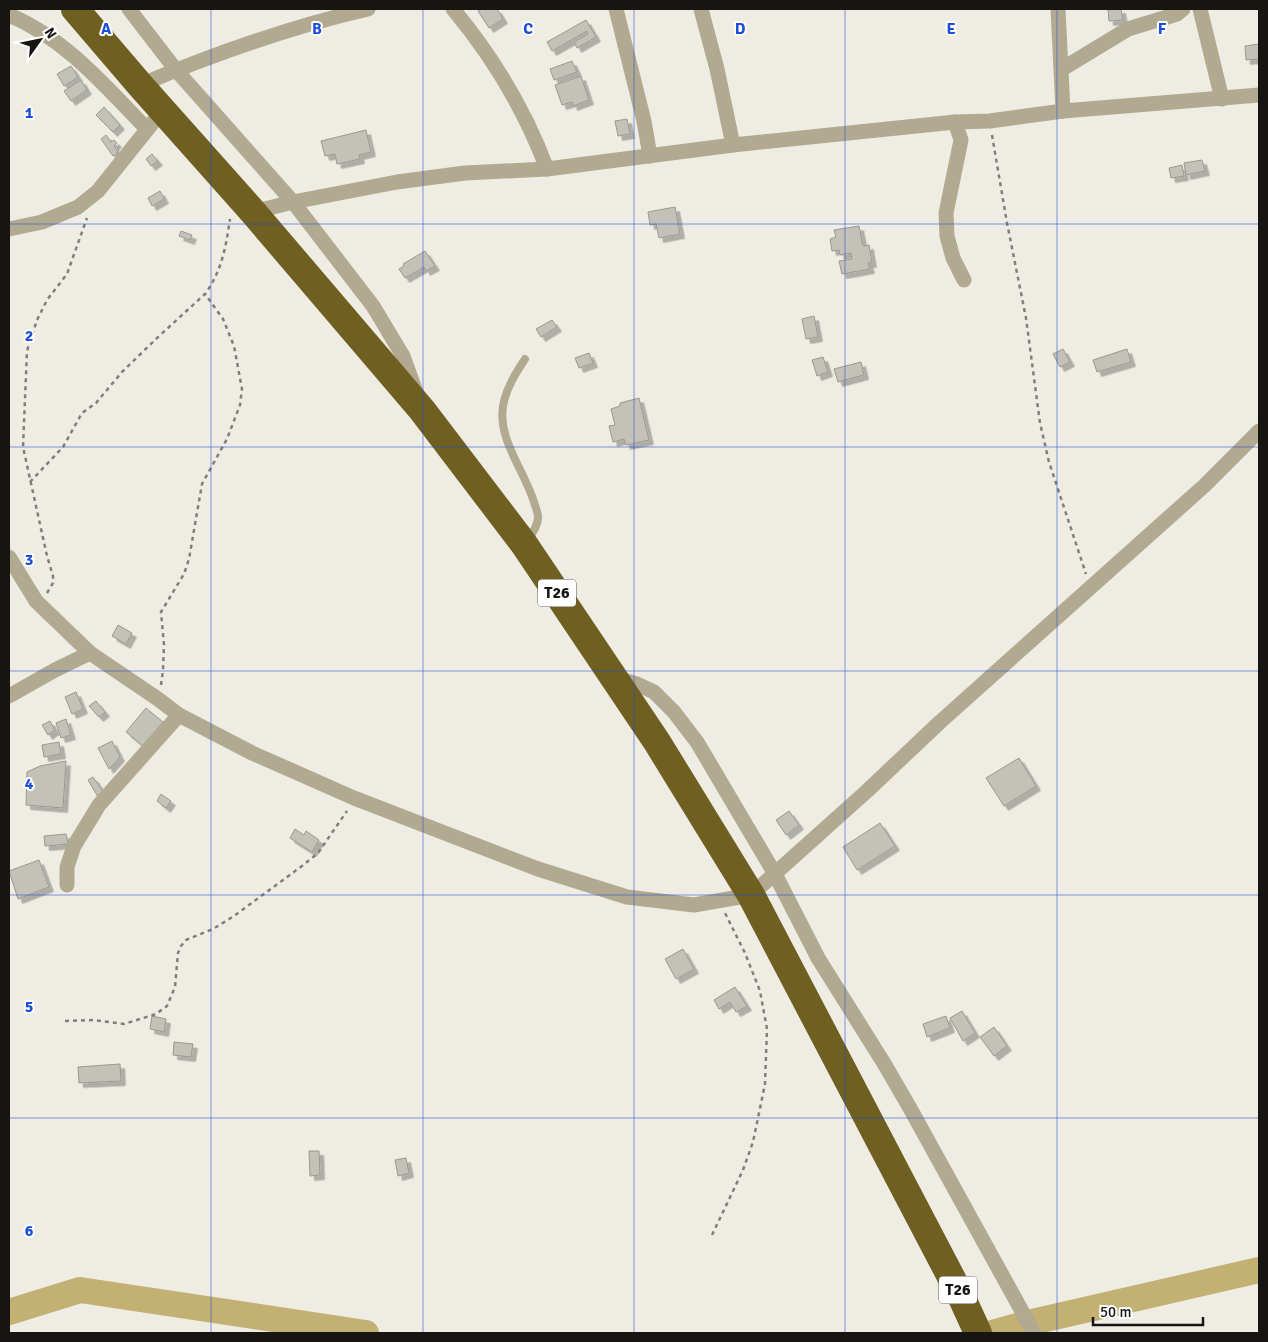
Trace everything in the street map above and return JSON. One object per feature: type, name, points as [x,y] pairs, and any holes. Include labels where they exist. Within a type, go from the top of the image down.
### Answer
[{"type":"highway","name":"T26","points":[[75,9],[140,85],[155,120],[235,193],[253,212],[422,410],[524,544],[658,742],[751,895],[978,1333]]},
{"type":"street","points":[[129,9],[176,70],[293,202],[373,306],[403,356],[422,410]]},
{"type":"street","points":[[140,85],[198,61],[319,20],[368,9]]},
{"type":"street","points":[[453,9],[478,40],[506,84],[535,136],[547,168]]},
{"type":"street","points":[[616,9],[644,121],[650,156]]},
{"type":"street","points":[[701,9],[717,69],[733,145]]},
{"type":"street","points":[[1058,9],[1063,111]]},
{"type":"street","points":[[1062,69],[1128,29],[1178,14],[1183,9]]},
{"type":"street","points":[[1200,9],[1222,99]]},
{"type":"street","points":[[9,15],[28,23],[55,40],[93,73],[155,120],[98,191],[78,207],[42,222],[9,229]]},
{"type":"street","points":[[253,212],[293,202],[397,182],[465,174],[547,168],[733,145],[955,122],[990,122],[1063,111],[1259,96]]},
{"type":"street","points":[[955,122],[961,140],[946,213],[947,236],[953,258],[964,280]]},
{"type":"street","points":[[9,557],[36,601],[90,653],[158,698],[179,715],[252,754],[354,798],[538,869],[627,898],[694,905],[751,895],[940,722],[1204,486],[1259,431]]},
{"type":"street","points":[[9,696],[90,653]]},
{"type":"street","points":[[614,678],[637,684],[654,692],[674,712],[697,742],[775,874],[818,958],[890,1072],[1034,1333]]},
{"type":"street","points":[[67,885],[67,867],[74,846],[99,805],[179,715]]},
{"type":"lane","points":[[524,544],[534,532],[538,516],[530,491],[512,454],[504,428],[504,402],[511,381],[525,359]]},
{"type":"path","points":[[990,122],[1007,223],[1026,318],[1040,423],[1049,462],[1090,587]]},
{"type":"path","points":[[30,482],[63,447],[82,413],[96,402],[122,372],[212,286],[224,257],[235,193]]},
{"type":"path","points":[[36,601],[50,590],[54,583],[23,447],[27,351],[37,320],[47,300],[69,268],[87,218]]},
{"type":"path","points":[[158,698],[164,653],[161,612],[184,574],[189,559],[202,484],[227,439],[240,405],[242,389],[234,346],[223,319],[205,294]]},
{"type":"path","points":[[65,1021],[94,1020],[124,1024],[156,1014],[166,1006],[175,987],[178,953],[186,940],[212,929],[234,916],[318,853],[354,798]]},
{"type":"path","points":[[712,1235],[743,1170],[753,1142],[765,1084],[767,1029],[760,991],[745,953],[718,901]]},
{"type":"building","points":[[482,9],[497,9],[503,19],[489,28],[478,11]]},
{"type":"building","points":[[1121,9],[1123,20],[1109,21],[1108,10]]},
{"type":"building","points":[[586,20],[596,37],[577,48],[574,42],[588,34],[587,31],[552,51],[547,42]]},
{"type":"building","points":[[1259,44],[1259,59],[1246,60],[1245,46]]},
{"type":"building","points":[[572,61],[577,72],[554,80],[550,69]]},
{"type":"building","points":[[71,66],[78,77],[64,86],[57,74]]},
{"type":"building","points":[[581,76],[589,100],[573,106],[572,102],[562,105],[555,85]]},
{"type":"building","points":[[81,80],[87,90],[71,101],[64,91]]},
{"type":"building","points":[[104,107],[120,125],[113,132],[96,115]]},
{"type":"building","points":[[627,119],[630,134],[618,136],[615,121]]},
{"type":"building","points":[[366,130],[371,152],[359,155],[360,159],[337,164],[335,154],[325,156],[321,141]]},
{"type":"building","points":[[106,135],[111,142],[114,140],[117,143],[114,146],[118,152],[113,156],[101,139]]},
{"type":"building","points":[[152,154],[158,161],[151,166],[146,159]]},
{"type":"building","points":[[1202,160],[1205,171],[1186,175],[1184,163]]},
{"type":"building","points":[[1182,165],[1184,176],[1171,178],[1169,168]]},
{"type":"building","points":[[160,191],[164,199],[152,206],[148,198]]},
{"type":"building","points":[[675,207],[680,234],[659,238],[656,224],[650,225],[648,212]]},
{"type":"building","points":[[859,226],[863,246],[869,245],[872,263],[868,263],[870,269],[842,274],[839,261],[852,259],[851,253],[840,255],[839,250],[832,251],[830,239],[836,237],[834,230]]},
{"type":"building","points":[[181,231],[192,235],[190,240],[179,236]]},
{"type":"building","points":[[425,251],[435,266],[426,271],[424,267],[405,278],[399,269],[404,266],[403,264]]},
{"type":"building","points":[[814,316],[818,337],[806,339],[802,319]]},
{"type":"building","points":[[552,320],[557,327],[541,337],[536,329]]},
{"type":"building","points":[[1063,349],[1070,362],[1060,367],[1053,354]]},
{"type":"building","points":[[1127,349],[1131,362],[1097,372],[1093,360]]},
{"type":"building","points":[[589,353],[593,363],[579,368],[575,358]]},
{"type":"building","points":[[823,357],[828,372],[817,376],[812,360]]},
{"type":"building","points":[[861,362],[864,375],[838,382],[834,369]]},
{"type":"building","points":[[639,398],[649,440],[626,445],[624,439],[613,442],[609,426],[615,425],[611,409],[620,406],[620,403]]},
{"type":"building","points":[[118,625],[132,633],[126,644],[112,636]]},
{"type":"building","points":[[76,692],[83,709],[72,714],[65,697]]},
{"type":"building","points":[[96,701],[105,712],[99,717],[89,706]]},
{"type":"building","points":[[146,708],[163,722],[143,746],[126,732]]},
{"type":"building","points":[[66,719],[71,735],[61,738],[56,723]]},
{"type":"building","points":[[50,721],[55,730],[48,735],[42,725]]},
{"type":"building","points":[[112,741],[120,757],[109,769],[98,748]]},
{"type":"building","points":[[59,742],[61,754],[44,757],[42,745]]},
{"type":"building","points":[[1019,758],[1036,786],[1004,806],[986,778]]},
{"type":"building","points":[[66,761],[63,808],[26,805],[27,772],[40,766]]},
{"type":"building","points":[[93,777],[104,793],[98,797],[88,780]]},
{"type":"building","points":[[161,794],[171,801],[166,808],[157,801]]},
{"type":"building","points":[[789,811],[799,825],[786,835],[776,820]]},
{"type":"building","points":[[880,823],[895,846],[857,870],[843,847]]},
{"type":"building","points":[[295,829],[304,835],[306,831],[319,840],[312,852],[290,838]]},
{"type":"building","points":[[66,834],[68,844],[45,846],[44,836]]},
{"type":"building","points":[[39,860],[49,887],[18,899],[9,871]]},
{"type":"building","points":[[683,949],[694,969],[676,979],[665,959]]},
{"type":"building","points":[[735,987],[747,1006],[736,1012],[730,1002],[719,1009],[714,1000]]},
{"type":"building","points":[[962,1011],[975,1033],[963,1041],[950,1018]]},
{"type":"building","points":[[152,1016],[166,1019],[164,1032],[150,1029]]},
{"type":"building","points":[[946,1016],[950,1028],[927,1037],[923,1024]]},
{"type":"building","points":[[994,1027],[1007,1046],[994,1056],[980,1037]]},
{"type":"building","points":[[174,1042],[193,1044],[191,1057],[173,1055]]},
{"type":"building","points":[[120,1064],[121,1081],[79,1083],[78,1067]]},
{"type":"building","points":[[309,1151],[319,1151],[320,1175],[310,1176]]},
{"type":"building","points":[[406,1158],[409,1173],[398,1176],[395,1160]]},
{"type":"waterway","points":[[992,1333],[1259,1270]]},
{"type":"waterway","points":[[9,1312],[80,1290],[366,1333]]}]
